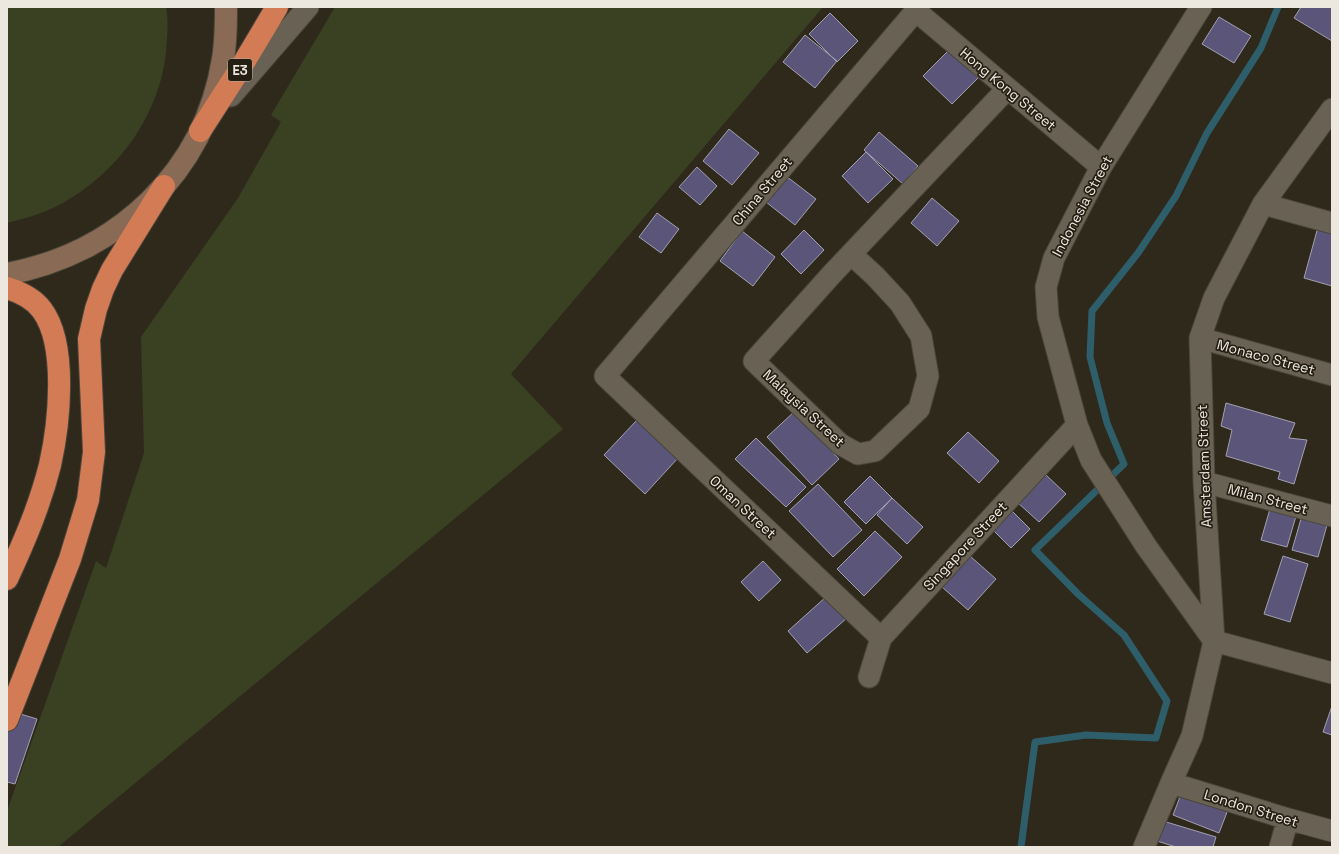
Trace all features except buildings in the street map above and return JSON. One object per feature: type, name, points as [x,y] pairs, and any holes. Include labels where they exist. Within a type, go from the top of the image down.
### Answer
[{"type":"highway","name":"E3","points":[[200,131],[240,69],[277,7]]},
{"type":"highway","points":[[7,720],[70,559],[88,500],[94,452],[89,339],[96,309],[112,270],[164,186]]},
{"type":"highway","points":[[7,288],[22,293],[35,302],[43,310],[50,323],[55,339],[58,359],[59,387],[55,440],[50,465],[24,541],[7,579]]},
{"type":"main road","points":[[7,274],[49,264],[93,244],[113,232],[130,219],[164,186],[179,167],[200,131],[210,108],[218,84],[223,59],[226,33],[226,7]]},
{"type":"street","points":[[200,131],[308,7]]},
{"type":"street","name":"Indonesia Street","points":[[1201,7],[1100,167],[1054,258],[1046,287],[1048,317],[1077,425],[1091,460],[1146,546],[1214,641]]},
{"type":"street","name":"Hong Kong Street","points":[[917,9],[1100,167]]},
{"type":"street","name":"China Street","points":[[605,376],[917,9]]},
{"type":"street","name":"Malaysia Street","points":[[851,254],[875,276],[900,303],[921,336],[928,376],[919,409],[876,451],[858,454],[840,444],[754,361],[851,254],[1008,88]]},
{"type":"street","name":"Amsterdam Street","points":[[1144,847],[1192,736],[1214,641],[1204,482],[1200,338],[1214,298],[1263,204],[1332,109]]},
{"type":"street","points":[[1263,204],[1332,223]]},
{"type":"street","name":"Monaco Street","points":[[1200,338],[1332,375]]},
{"type":"street","name":"Oman Street","points":[[605,376],[881,638]]},
{"type":"street","name":"Singapore Street","points":[[869,677],[881,638],[1077,425]]},
{"type":"street","name":"Milan Street","points":[[1204,482],[1332,516]]},
{"type":"street","points":[[1214,641],[1332,673]]},
{"type":"street","name":"London Street","points":[[1171,783],[1332,831]]},
{"type":"street","points":[[1280,847],[1288,819]]},
{"type":"green space","points":[[7,7],[166,7],[168,24],[162,77],[154,101],[143,123],[113,164],[95,181],[75,196],[53,208],[30,217],[7,223]]},
{"type":"green space","points":[[335,7],[823,7],[511,374],[563,429],[58,847],[7,847],[7,811],[96,561],[106,568],[144,453],[141,337],[238,198],[281,122],[271,115]]},
{"type":"waterway","points":[[1021,847],[1035,742],[1086,735],[1156,738],[1167,701],[1124,635],[1078,594],[1035,550],[1124,464],[1107,423],[1090,357],[1092,311],[1138,253],[1176,196],[1207,133],[1261,48],[1278,7]]}]
